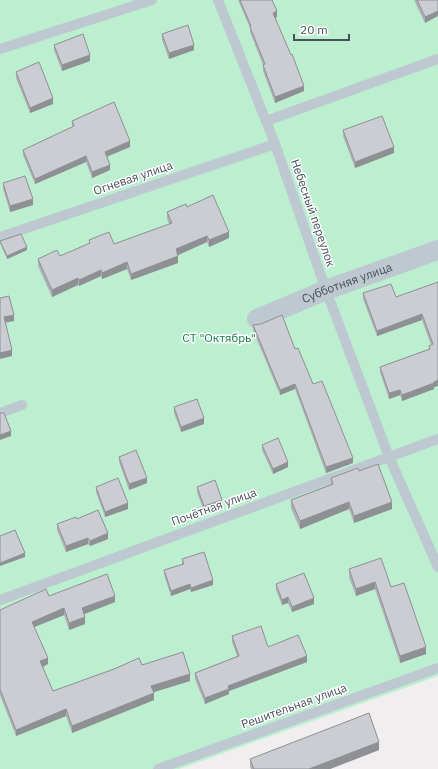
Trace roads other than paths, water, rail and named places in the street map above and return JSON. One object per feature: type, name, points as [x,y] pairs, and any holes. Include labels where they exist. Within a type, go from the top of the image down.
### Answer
[{"type":"street","name":"Субботняя улица","points":[[258,319],[326,290],[438,250]]},
{"type":"lane","points":[[0,49],[152,0]]},
{"type":"lane","name":"Небесный переулок","points":[[218,0],[275,144],[326,290],[389,457],[438,567]]},
{"type":"lane","points":[[266,121],[438,59]]},
{"type":"lane","name":"Огневая улица","points":[[0,237],[275,144]]},
{"type":"lane","points":[[0,413],[22,405]]},
{"type":"lane","name":"Почётная улица","points":[[0,600],[438,439]]},
{"type":"lane","name":"Решительная улица","points":[[158,769],[438,668]]},
{"type":"park label","name":"СТ \"Октябрь\"","points":[[219,338]]}]
